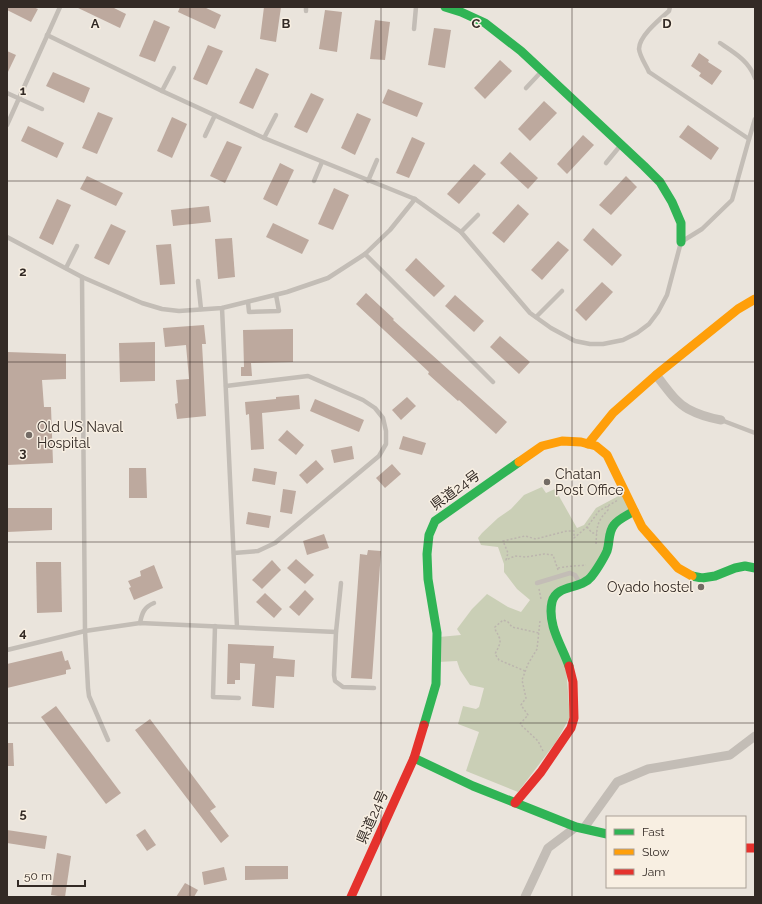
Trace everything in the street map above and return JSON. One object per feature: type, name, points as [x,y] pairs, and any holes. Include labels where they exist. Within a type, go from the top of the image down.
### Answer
[{"type":"street","points":[[445,7],[462,12],[485,23],[521,51],[660,182],[672,202],[681,223],[681,242]]},
{"type":"street","points":[[588,444],[613,413],[656,375],[738,309],[755,299]]},
{"type":"street","points":[[656,375],[672,395],[687,409],[700,415],[721,420]]},
{"type":"street","name":"県道24号","points":[[351,897],[414,758],[436,684],[437,633],[428,579],[427,554],[429,535],[435,521],[542,446],[562,441],[581,442],[596,446],[607,455],[642,527],[678,568],[690,576],[702,578],[715,576],[744,566],[755,568]]},
{"type":"street","points":[[515,803],[548,761],[571,728],[574,718],[573,682],[569,665],[553,626],[551,614],[552,601],[559,592],[564,589],[580,585],[591,578],[607,551],[611,529],[615,523],[634,510]]},
{"type":"street","points":[[525,897],[548,848],[580,828],[617,782],[648,769],[730,755],[755,736]]},
{"type":"street","points":[[414,758],[473,786],[515,803],[580,828],[606,834]]},
{"type":"lane","points":[[7,125],[20,99],[60,7]]},
{"type":"lane","points":[[414,29],[416,7]]},
{"type":"lane","points":[[670,7],[669,11],[644,36],[639,48],[649,72],[749,139]]},
{"type":"lane","points":[[47,34],[162,91],[264,138],[415,199],[462,232],[530,312],[536,317],[557,332],[575,340],[590,344],[604,344],[623,340],[637,333],[649,324],[658,312],[667,295],[681,242],[702,230],[732,200],[755,119]]},
{"type":"lane","points":[[720,43],[739,55],[752,69],[755,78]]},
{"type":"lane","points":[[162,91],[174,68]]},
{"type":"lane","points":[[526,88],[542,71]]},
{"type":"lane","points":[[7,92],[42,109]]},
{"type":"lane","points":[[205,136],[215,115]]},
{"type":"lane","points":[[264,138],[276,115]]},
{"type":"lane","points":[[606,163],[621,145]]},
{"type":"lane","points":[[368,181],[377,160]]},
{"type":"lane","points":[[314,181],[322,162]]},
{"type":"lane","points":[[7,237],[82,277],[142,303],[162,309],[179,310],[222,308],[276,295],[328,278],[365,254],[390,230],[415,199]]},
{"type":"lane","points":[[462,232],[478,215]]},
{"type":"lane","points":[[66,268],[77,246]]},
{"type":"lane","points":[[365,254],[493,382]]},
{"type":"lane","points":[[82,277],[84,631],[89,696],[108,740]]},
{"type":"lane","points":[[198,281],[201,309]]},
{"type":"lane","points":[[536,317],[562,290]]},
{"type":"lane","points":[[248,302],[249,312],[279,311],[276,295]]},
{"type":"lane","points":[[222,308],[237,627]]},
{"type":"lane","points":[[226,386],[308,376],[364,400],[375,408],[383,418],[386,431],[386,444],[379,456],[275,543],[258,551],[234,553]]},
{"type":"lane","points":[[721,420],[755,433]]},
{"type":"lane","points":[[537,584],[570,573],[575,575],[580,585]]},
{"type":"lane","points":[[341,583],[336,632],[335,681],[342,686],[374,688]]},
{"type":"lane","points":[[140,623],[144,608],[154,603]]},
{"type":"lane","points":[[7,650],[84,631],[140,623],[336,632]]},
{"type":"lane","points":[[215,626],[213,696],[239,698]]},
{"type":"path","points":[[560,576],[553,555],[532,555],[526,557],[515,556],[506,560],[508,553],[503,541],[525,536],[536,539],[567,531],[574,532],[574,538],[587,527],[599,511],[627,496]]},
{"type":"path","points":[[596,545],[597,525],[601,517],[608,510],[608,506]]},
{"type":"path","points":[[587,527],[592,533],[597,533]]},
{"type":"path","points":[[558,568],[587,564]]},
{"type":"path","points":[[537,584],[541,595],[541,604]]},
{"type":"path","points":[[540,618],[540,633],[537,649],[528,664],[522,680],[526,698],[522,705],[528,715],[520,724],[538,741],[548,761]]},
{"type":"path","points":[[525,671],[499,660],[495,654],[501,641],[499,635],[495,632],[495,627],[503,620],[508,622],[512,627],[540,633]]},
{"type":"green space","points":[[542,487],[546,493],[555,489],[577,528],[584,525],[596,508],[624,493],[634,511],[617,521],[593,574],[551,603],[565,655],[570,717],[556,742],[518,792],[466,771],[479,732],[458,724],[463,706],[476,709],[479,707],[484,688],[470,685],[460,670],[457,661],[438,662],[439,637],[461,635],[457,629],[472,609],[487,594],[508,607],[521,612],[530,600],[517,589],[504,572],[504,564],[498,547],[481,545],[478,538],[498,518],[511,509],[524,495]]},
{"type":"building","points":[[7,7],[33,7],[38,9],[31,22],[7,10]]},
{"type":"building","points":[[76,7],[112,7],[126,14],[120,28]]},
{"type":"building","points":[[180,7],[204,7],[221,15],[215,29],[178,12]]},
{"type":"building","points":[[264,7],[281,7],[276,42],[260,39]]},
{"type":"building","points":[[325,10],[342,12],[337,52],[319,49]]},
{"type":"building","points":[[154,20],[170,27],[155,62],[139,56]]},
{"type":"building","points":[[375,20],[390,22],[385,60],[370,59]]},
{"type":"building","points":[[434,28],[451,30],[445,68],[428,65]]},
{"type":"building","points":[[208,45],[223,51],[207,85],[193,79]]},
{"type":"building","points":[[7,51],[16,55],[7,74]]},
{"type":"building","points":[[699,53],[709,60],[708,62],[722,71],[712,85],[699,76],[701,73],[691,66]]},
{"type":"building","points":[[500,60],[512,71],[485,99],[474,88]]},
{"type":"building","points":[[256,68],[269,74],[253,109],[239,103]]},
{"type":"building","points":[[53,72],[90,88],[84,103],[46,86]]},
{"type":"building","points":[[388,89],[423,103],[417,117],[382,103]]},
{"type":"building","points":[[311,93],[324,99],[307,133],[294,127]]},
{"type":"building","points":[[544,101],[557,113],[530,141],[518,129]]},
{"type":"building","points":[[98,112],[113,118],[97,154],[82,148]]},
{"type":"building","points":[[357,113],[371,119],[355,155],[341,148]]},
{"type":"building","points":[[172,117],[187,124],[172,158],[157,151]]},
{"type":"building","points":[[688,125],[719,148],[711,160],[679,137]]},
{"type":"building","points":[[28,126],[64,143],[57,158],[21,141]]},
{"type":"building","points":[[583,135],[594,145],[567,174],[557,164]]},
{"type":"building","points":[[412,137],[425,143],[409,178],[396,173]]},
{"type":"building","points":[[227,141],[242,147],[225,183],[210,176]]},
{"type":"building","points":[[510,152],[538,178],[528,189],[500,163]]},
{"type":"building","points":[[280,163],[294,170],[277,206],[263,199]]},
{"type":"building","points":[[474,164],[486,174],[459,204],[447,194]]},
{"type":"building","points":[[87,176],[123,193],[116,206],[80,189]]},
{"type":"building","points":[[626,176],[637,187],[611,215],[599,205]]},
{"type":"building","points":[[334,188],[349,195],[333,230],[318,224]]},
{"type":"building","points":[[57,199],[71,205],[53,245],[39,238]]},
{"type":"building","points":[[518,204],[529,214],[504,243],[492,233]]},
{"type":"building","points":[[209,206],[211,222],[173,226],[171,210]]},
{"type":"building","points":[[273,223],[309,240],[302,254],[266,237]]},
{"type":"building","points":[[111,224],[126,231],[109,265],[94,258]]},
{"type":"building","points":[[593,228],[622,255],[612,266],[583,240]]},
{"type":"building","points":[[232,238],[235,277],[218,279],[215,239]]},
{"type":"building","points":[[558,241],[569,250],[542,280],[531,270]]},
{"type":"building","points":[[171,244],[175,284],[160,285],[156,245]]},
{"type":"building","points":[[416,258],[445,286],[434,297],[405,270]]},
{"type":"building","points":[[602,282],[613,292],[586,321],[575,310]]},
{"type":"building","points":[[366,293],[394,319],[393,320],[507,422],[496,434],[428,374],[429,372],[356,304]]},
{"type":"building","points":[[455,295],[484,321],[474,332],[445,306]]},
{"type":"building","points":[[204,325],[206,344],[202,344],[206,416],[177,419],[175,404],[178,403],[176,380],[189,379],[186,345],[165,347],[163,328]]},
{"type":"building","points":[[293,329],[293,362],[251,363],[252,376],[241,376],[241,367],[244,367],[243,330]]},
{"type":"building","points":[[500,336],[530,362],[519,374],[490,347]]},
{"type":"building","points":[[155,342],[155,381],[120,382],[119,343]]},
{"type":"building","name":"Old US Naval Hospital","points":[[7,352],[66,354],[66,379],[42,380],[44,407],[51,407],[53,463],[7,465]]},
{"type":"building","points":[[299,395],[300,409],[262,413],[264,449],[251,450],[249,414],[246,415],[245,402]]},
{"type":"building","points":[[407,397],[416,406],[401,420],[392,410]]},
{"type":"building","points":[[315,399],[364,420],[359,432],[310,411]]},
{"type":"building","points":[[287,430],[304,445],[296,455],[278,440]]},
{"type":"building","points":[[403,436],[426,443],[422,455],[399,449]]},
{"type":"building","points":[[352,446],[354,459],[334,463],[331,450]]},
{"type":"building","points":[[316,460],[324,469],[307,484],[299,475]]},
{"type":"building","points":[[392,464],[401,474],[385,488],[376,478]]},
{"type":"building","points":[[129,468],[146,468],[147,498],[129,498]]},
{"type":"building","points":[[254,468],[277,472],[275,485],[252,481]]},
{"type":"building","points":[[283,489],[296,491],[292,514],[280,512]]},
{"type":"building","points":[[7,508],[52,508],[52,530],[7,532]]},
{"type":"building","points":[[248,512],[271,516],[269,528],[246,524]]},
{"type":"building","points":[[324,534],[329,548],[307,555],[303,541]]},
{"type":"building","points":[[368,550],[381,551],[372,679],[351,678],[360,554],[367,555]]},
{"type":"building","points":[[296,559],[314,575],[305,584],[287,568]]},
{"type":"building","points":[[272,560],[281,570],[262,589],[252,580]]},
{"type":"building","points":[[36,562],[61,562],[62,612],[37,613]]},
{"type":"building","points":[[154,565],[163,588],[134,600],[128,581],[141,576],[140,571]]},
{"type":"building","points":[[305,590],[314,599],[299,616],[289,607]]},
{"type":"building","points":[[265,593],[282,609],[274,618],[256,602]]},
{"type":"building","points":[[228,644],[274,646],[273,658],[295,660],[294,677],[276,676],[274,708],[252,706],[255,664],[240,663],[240,680],[235,680],[235,684],[227,684]]},
{"type":"building","points":[[62,651],[65,661],[68,660],[71,669],[66,670],[66,674],[7,688],[7,664]]},
{"type":"building","points":[[56,706],[121,793],[106,804],[41,717]]},
{"type":"building","points":[[150,719],[216,807],[210,811],[229,836],[221,843],[135,730]]},
{"type":"building","points":[[7,743],[13,743],[14,766],[7,766]]},
{"type":"building","points":[[145,829],[156,845],[147,851],[136,835]]},
{"type":"building","points":[[7,830],[47,836],[45,849],[7,843]]},
{"type":"building","points":[[57,853],[71,856],[65,897],[51,895]]},
{"type":"building","points":[[245,866],[288,866],[288,879],[245,880]]},
{"type":"building","points":[[224,867],[227,880],[204,885],[202,872]]},
{"type":"building","points":[[185,883],[198,890],[194,897],[176,897]]},
{"type":"traffic: fast","points":[[445,7],[461,12],[485,23],[521,51],[644,166],[660,182],[672,202],[681,223],[681,242]]},
{"type":"traffic: fast","points":[[424,725],[436,684],[437,633],[428,579],[427,554],[429,535],[435,521],[519,462]]},
{"type":"traffic: fast","points":[[569,666],[553,627],[551,611],[554,596],[558,592],[581,584],[591,577],[607,551],[612,528],[618,521],[634,511]]},
{"type":"traffic: fast","points":[[692,576],[702,578],[715,576],[735,568],[745,566],[755,568]]},
{"type":"traffic: fast","points":[[414,758],[473,786],[576,827],[606,834]]},
{"type":"traffic: slow","points":[[588,444],[613,413],[656,375],[738,309],[755,299]]},
{"type":"traffic: slow","points":[[519,462],[542,446],[562,441],[581,442],[596,446],[607,455],[642,527],[678,568],[692,576]]},
{"type":"traffic: jam","points":[[515,803],[541,772],[571,728],[574,718],[573,682],[569,666]]},
{"type":"traffic: jam","points":[[351,897],[414,758],[424,725]]},
{"type":"traffic: jam","points":[[746,848],[755,848]]},
{"type":"place","name":"Old US Naval Hospital","points":[[29,435]]},
{"type":"place","name":"Chatan Post Office","points":[[547,482]]},
{"type":"place","name":"Oyado hostel","points":[[701,587]]}]
